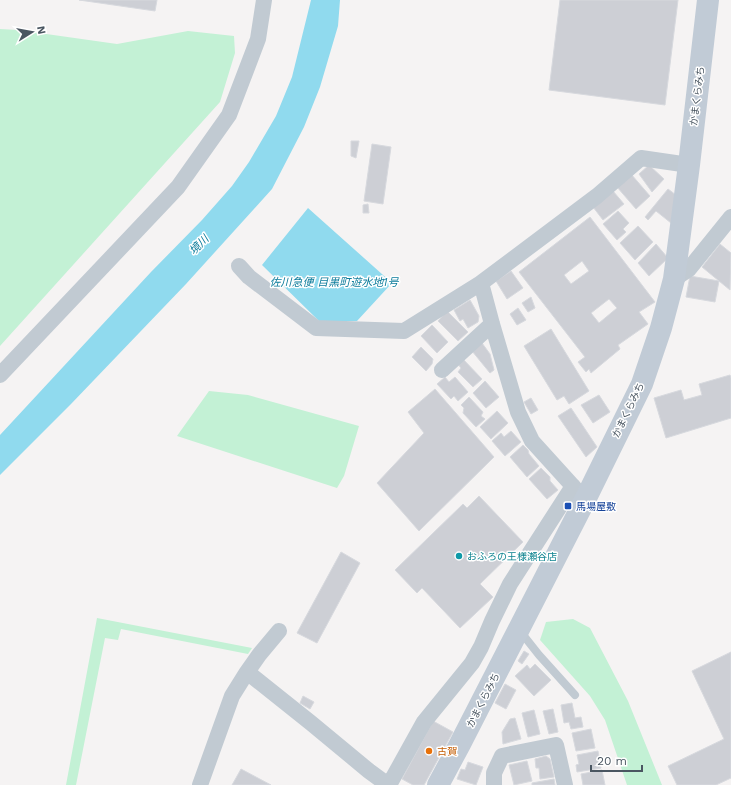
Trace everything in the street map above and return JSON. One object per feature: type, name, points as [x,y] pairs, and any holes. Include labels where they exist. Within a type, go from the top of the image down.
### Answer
[{"type":"main road","name":"かまくらみち","points":[[438,785],[519,629],[579,493],[642,384],[661,328],[674,279],[708,0]]},
{"type":"street","points":[[0,375],[178,187],[229,115],[258,39],[264,0]]},
{"type":"street","points":[[240,266],[249,277],[316,328],[404,332],[481,283],[597,196],[641,158],[688,164]]},
{"type":"street","points":[[674,279],[689,269],[731,217]]},
{"type":"street","points":[[247,672],[388,785],[424,722],[472,663],[510,584],[579,493],[532,441],[518,412],[481,283]]},
{"type":"street","points":[[442,370],[492,324]]},
{"type":"street","points":[[200,785],[232,696],[259,655],[279,631]]},
{"type":"street","points":[[494,785],[494,773],[502,756],[556,745],[565,785]]},
{"type":"lane","points":[[519,629],[539,655],[575,696]]},
{"type":"green space","points":[[0,29],[18,30],[117,44],[188,31],[234,36],[235,53],[220,102],[0,346]]},
{"type":"green space","points":[[209,391],[248,395],[359,426],[344,476],[337,488],[177,436]]},
{"type":"green space","points":[[97,618],[252,648],[248,654],[121,629],[118,640],[105,638],[76,785],[66,785]]},
{"type":"green space","points":[[573,619],[590,628],[628,701],[662,785],[627,785],[605,720],[590,696],[540,640],[546,622]]},
{"type":"water","name":"境川","points":[[311,0],[340,0],[338,26],[320,87],[304,127],[272,189],[186,284],[71,404],[0,475],[0,435],[151,272],[202,220],[232,186],[249,162],[276,116],[292,77]]},
{"type":"water","name":"佐川急便 目黒町遊水地1号","points":[[308,208],[392,283],[357,321],[319,321],[262,265]]},
{"type":"building","points":[[79,0],[157,0],[155,11]]},
{"type":"building","points":[[560,0],[678,0],[665,105],[549,90]]},
{"type":"building","points":[[351,141],[359,141],[356,158],[351,156]]},
{"type":"building","points":[[372,144],[391,147],[383,204],[364,201]]},
{"type":"building","points":[[649,165],[664,179],[652,192],[639,174]]},
{"type":"building","points":[[631,174],[650,196],[636,209],[617,187]]},
{"type":"building","points":[[668,189],[676,195],[671,223],[656,211],[648,220],[645,217]]},
{"type":"building","points":[[613,191],[624,204],[603,220],[593,207]]},
{"type":"building","points":[[368,204],[369,213],[363,213],[363,205]]},
{"type":"building","points":[[618,211],[629,223],[623,229],[626,232],[617,240],[603,224]]},
{"type":"building","points":[[590,217],[655,302],[639,312],[648,324],[618,345],[620,349],[591,373],[589,369],[586,372],[578,362],[585,357],[519,272]],"holes":[[[582,261],[589,271],[571,284],[564,275]],[[609,299],[617,308],[599,323],[591,313]]]},
{"type":"building","points":[[638,226],[653,242],[635,260],[620,243]]},
{"type":"building","points":[[656,244],[668,258],[649,276],[638,263]]},
{"type":"building","points":[[720,244],[731,253],[730,290],[702,267]]},
{"type":"building","points":[[511,271],[523,288],[507,299],[496,281]]},
{"type":"building","points":[[690,276],[719,281],[715,302],[686,297]]},
{"type":"building","points":[[531,297],[535,308],[528,312],[522,303]]},
{"type":"building","points":[[470,300],[479,316],[478,322],[468,328],[463,319],[460,321],[454,310]]},
{"type":"building","points":[[518,308],[526,320],[517,325],[510,314]]},
{"type":"building","points":[[447,311],[468,332],[458,341],[438,321]]},
{"type":"building","points":[[432,325],[448,342],[437,353],[421,336]]},
{"type":"building","points":[[551,329],[589,391],[569,404],[564,396],[557,400],[524,346]]},
{"type":"building","points":[[482,343],[490,354],[494,370],[490,373],[472,351]]},
{"type":"building","points":[[421,347],[433,359],[432,364],[426,371],[412,357]]},
{"type":"building","points":[[462,358],[482,379],[473,387],[458,372],[461,368],[457,363]]},
{"type":"building","points":[[730,375],[731,418],[666,438],[654,398],[681,390],[684,400],[702,395],[699,384]]},
{"type":"building","points":[[445,377],[449,382],[455,377],[468,392],[458,401],[454,396],[451,399],[437,384]]},
{"type":"building","points":[[485,381],[499,397],[486,408],[473,393]]},
{"type":"building","points":[[435,389],[494,457],[419,531],[377,483],[424,433],[408,412]]},
{"type":"building","points":[[599,395],[610,412],[593,423],[581,405]]},
{"type":"building","points":[[469,397],[483,412],[481,416],[485,419],[476,427],[463,413],[464,408],[461,405]]},
{"type":"building","points":[[531,398],[538,410],[531,414],[524,402]]},
{"type":"building","points":[[571,408],[597,447],[586,457],[558,416]]},
{"type":"building","points":[[497,411],[508,423],[491,439],[480,427]]},
{"type":"building","points":[[511,431],[521,442],[505,456],[492,441],[501,433],[504,437]]},
{"type":"building","points":[[523,445],[539,466],[527,477],[510,457]]},
{"type":"building","points":[[541,468],[550,477],[550,481],[558,490],[547,499],[529,479]]},
{"type":"building","name":"おふろの王様瀬谷店","points":[[479,496],[523,542],[480,584],[493,597],[460,628],[422,588],[417,593],[395,570],[463,504],[467,508]]},
{"type":"building","points":[[341,552],[360,563],[317,643],[297,633]]},
{"type":"building","points":[[524,651],[529,654],[522,664],[518,661]]},
{"type":"building","points":[[731,652],[731,778],[716,785],[677,785],[668,766],[724,739],[692,671]]},
{"type":"building","points":[[535,664],[551,680],[534,696],[515,676],[527,665],[530,669]]},
{"type":"building","points":[[505,684],[516,690],[506,709],[495,703]]},
{"type":"building","points":[[303,696],[314,702],[310,709],[300,703]]},
{"type":"building","points":[[572,703],[575,718],[581,717],[583,727],[571,729],[569,722],[564,723],[561,705]]},
{"type":"building","points":[[553,709],[558,732],[549,734],[543,711]]},
{"type":"building","points":[[534,710],[540,734],[528,737],[522,713]]},
{"type":"building","points":[[515,718],[521,739],[503,744],[502,732],[510,719]]},
{"type":"building","points":[[433,721],[453,732],[424,785],[413,785],[402,779]]},
{"type":"building","points":[[591,729],[595,748],[576,751],[572,733]]},
{"type":"building","points":[[598,751],[601,768],[577,772],[576,765],[579,764],[577,755]]},
{"type":"building","points":[[546,756],[550,759],[554,777],[540,779],[539,768],[536,768],[535,759]]},
{"type":"building","points":[[527,761],[532,781],[514,785],[509,765]]},
{"type":"building","points":[[468,762],[483,767],[476,785],[457,779],[461,769],[465,770]]},
{"type":"building","points":[[241,769],[271,785],[232,785]]},
{"type":"building","points":[[602,770],[605,785],[583,785],[581,774]]},
{"type":"building","points":[[554,779],[555,785],[532,785],[532,783]]},
{"type":"place","name":"馬場屋敷","points":[[568,506]]},
{"type":"place","name":"おふろの王様瀬谷店","points":[[459,556]]},
{"type":"place","name":"古賀","points":[[429,751]]}]
